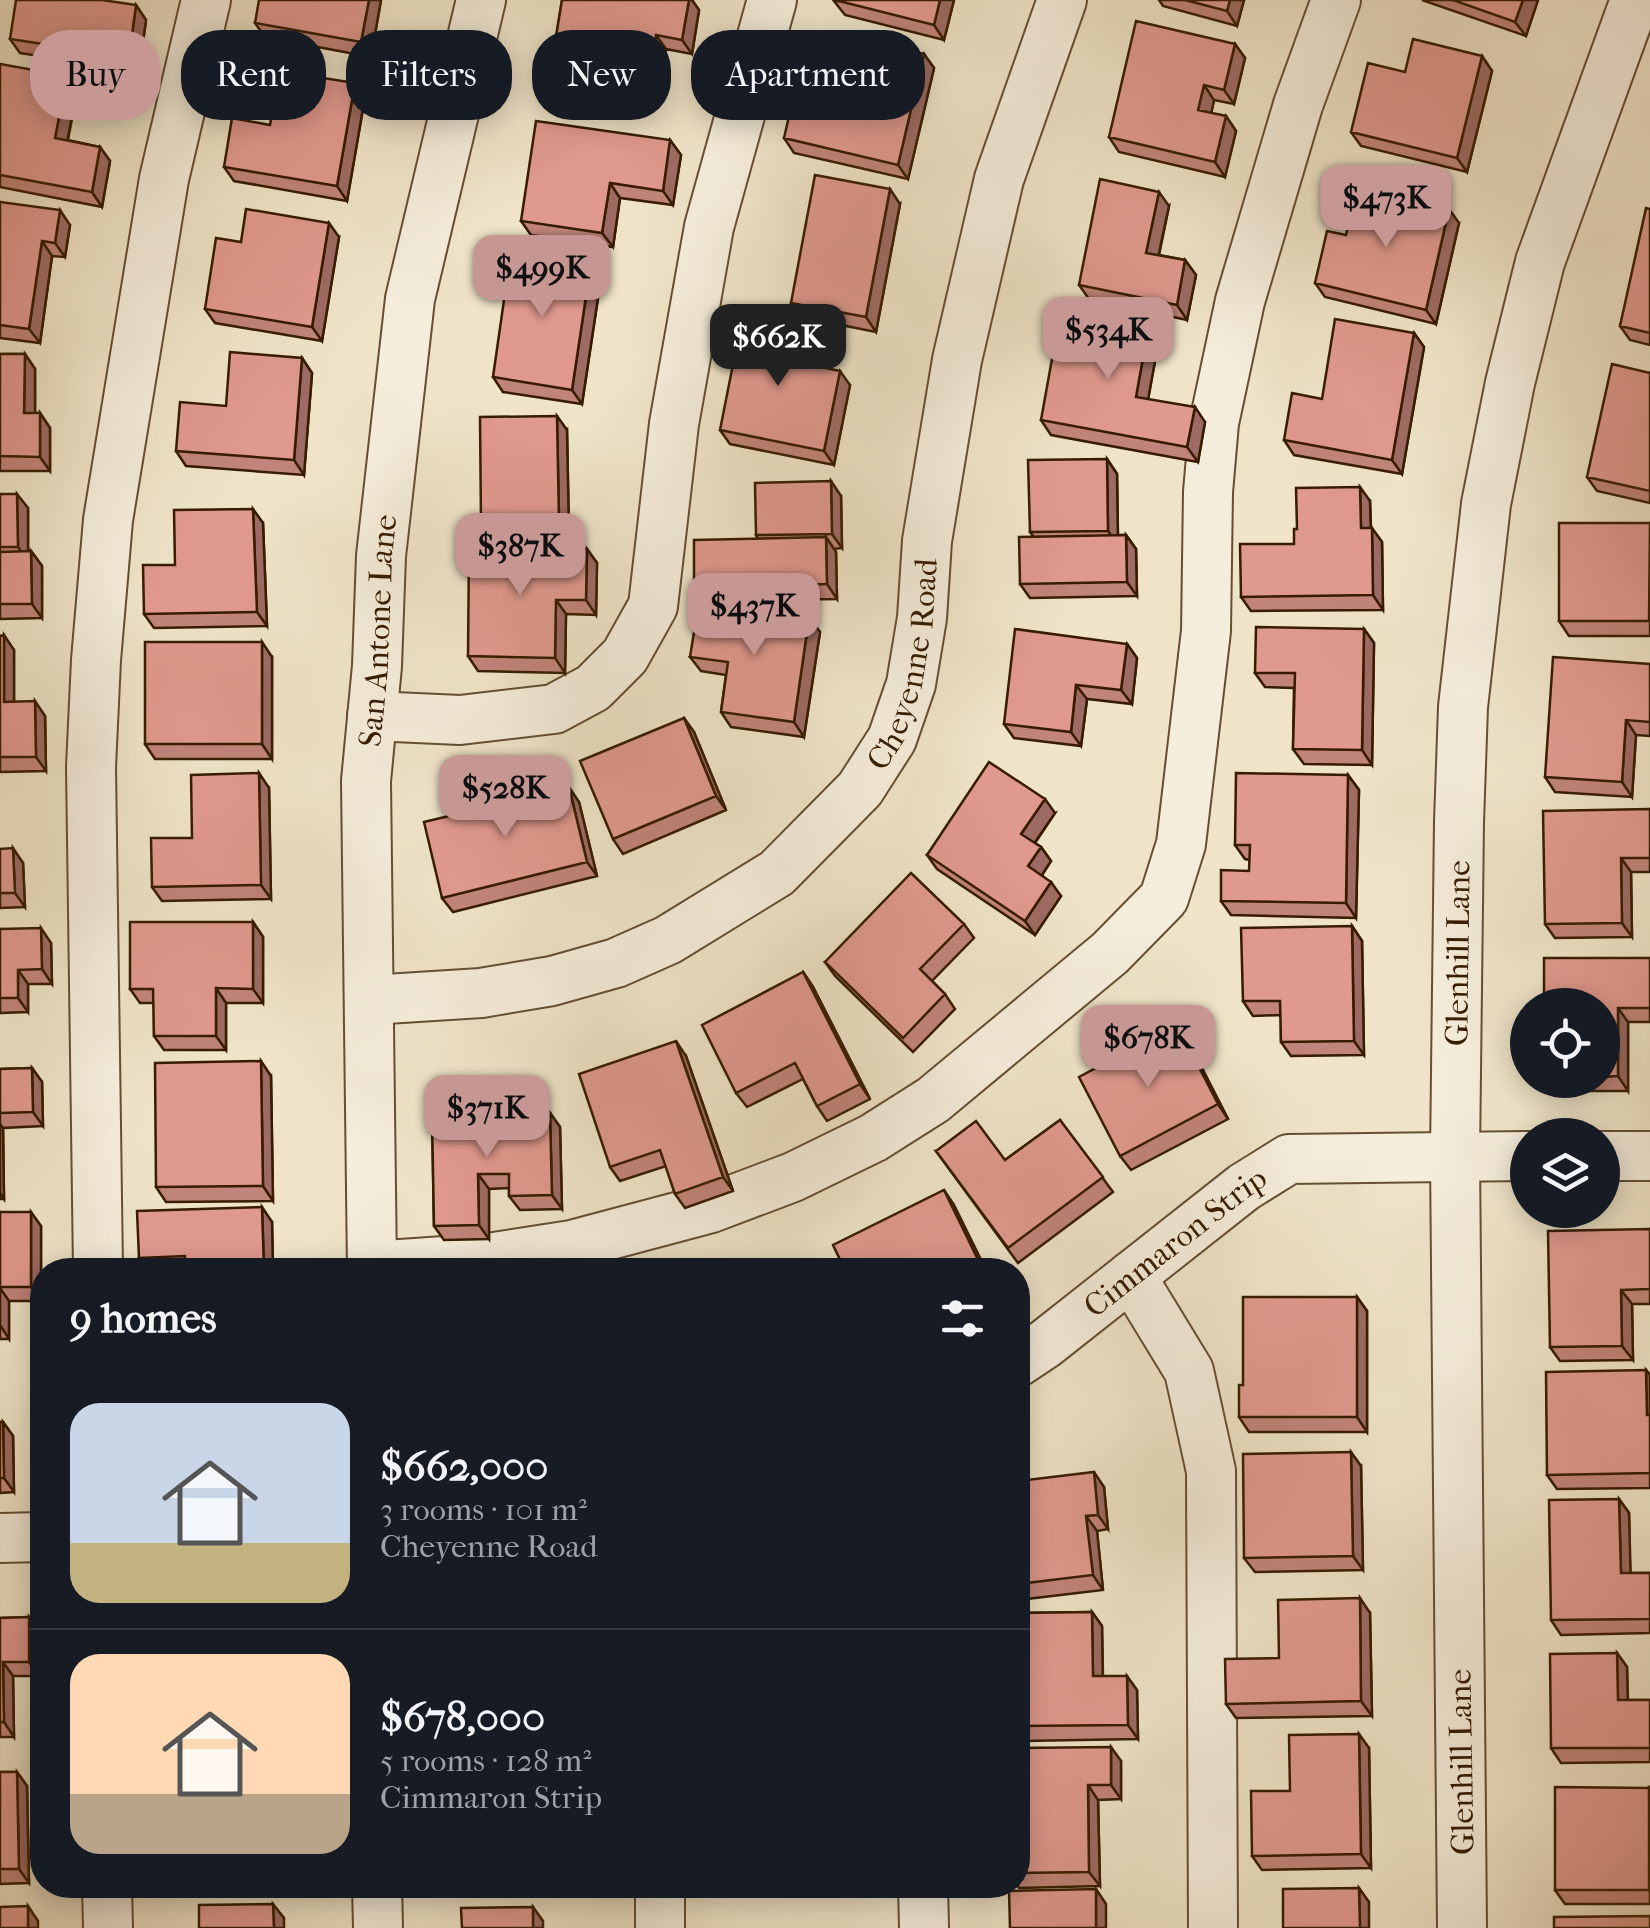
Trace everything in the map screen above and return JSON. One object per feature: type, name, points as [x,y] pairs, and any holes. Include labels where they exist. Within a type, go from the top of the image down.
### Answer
[{"type":"street","points":[[98,1258],[91,767],[108,520],[164,179],[206,0]]},
{"type":"street","name":"San Antone Lane","points":[[372,1258],[366,781],[377,666],[381,556],[410,298],[481,0]]},
{"type":"street","points":[[372,716],[460,720],[554,709],[593,688],[625,656],[653,606],[674,424],[709,226],[772,0]]},
{"type":"street","name":"Cheyenne Road","points":[[370,1000],[480,993],[616,963],[668,940],[777,872],[860,789],[892,739],[911,684],[922,618],[927,542],[956,360],[999,179],[1062,0]]},
{"type":"street","points":[[488,1258],[572,1245],[710,1208],[793,1177],[873,1138],[933,1100],[1110,953],[1164,898],[1182,844],[1204,650],[1214,422],[1240,301],[1298,105],[1336,0]]},
{"type":"street","name":"Glenhill Lane","points":[[1462,1928],[1456,1156],[1463,707],[1486,504],[1510,384],[1540,262],[1635,0]]},
{"type":"street","name":"Cimmaron Strip","points":[[1030,1354],[1244,1188],[1289,1159],[1510,1156]]},
{"type":"street","points":[[1620,1156],[1650,1156]]},
{"type":"street","points":[[1131,1276],[1189,1371],[1210,1470],[1213,1928]]},
{"type":"street","points":[[0,1538],[30,1537]]},
{"type":"street","points":[[107,1898],[108,1928]]},
{"type":"street","points":[[377,1898],[378,1928]]},
{"type":"street","points":[[660,1898],[660,1928]]},
{"type":"street","points":[[924,1898],[924,1928]]},
{"type":"building","points":[[16,0],[102,0],[136,5],[133,30],[30,30],[30,42],[10,39]]},
{"type":"building","points":[[259,0],[369,0],[363,30],[346,30],[346,39],[326,36],[326,30],[294,30],[255,23]]},
{"type":"building","points":[[562,0],[689,0],[682,40],[671,38],[671,30],[557,30]]},
{"type":"building","points":[[835,0],[940,0],[934,25]]},
{"type":"building","points":[[1185,0],[1230,0],[1227,11]]},
{"type":"building","points":[[1453,0],[1523,0],[1515,22]]},
{"type":"building","points":[[1136,21],[1235,44],[1224,90],[1204,85],[1198,110],[1226,116],[1215,162],[1109,137]]},
{"type":"building","points":[[1413,39],[1482,56],[1457,158],[1351,132],[1368,63],[1405,72]]},
{"type":"building","points":[[0,64],[30,69],[30,120],[58,120],[55,138],[100,147],[92,192],[0,175]]},
{"type":"building","points":[[326,78],[346,82],[349,120],[337,186],[224,167],[232,120],[270,125],[271,120],[326,120]]},
{"type":"building","points":[[788,120],[909,120],[898,165],[784,138]]},
{"type":"building","points":[[536,121],[670,140],[663,191],[610,183],[602,233],[521,221]]},
{"type":"building","points":[[815,175],[890,189],[866,317],[791,303]]},
{"type":"building","points":[[1100,179],[1159,192],[1146,253],[1185,260],[1177,305],[1079,285]]},
{"type":"building","points":[[1356,188],[1449,209],[1426,310],[1315,283],[1327,231],[1346,235]]},
{"type":"building","points":[[0,202],[60,210],[55,243],[42,241],[29,329],[0,325]]},
{"type":"building","points":[[1646,208],[1650,209],[1650,333],[1620,326]]},
{"type":"building","points":[[246,209],[329,223],[312,327],[205,309],[216,238],[241,242]]},
{"type":"building","points":[[511,251],[591,263],[572,390],[493,377]]},
{"type":"building","points":[[1061,309],[1149,324],[1136,397],[1195,407],[1187,447],[1041,420]]},
{"type":"building","points":[[742,319],[802,331],[797,362],[840,371],[824,451],[720,430]]},
{"type":"building","points":[[1335,319],[1414,333],[1392,460],[1284,440],[1292,393],[1322,399]]},
{"type":"building","points":[[230,352],[302,358],[294,460],[176,451],[180,402],[226,406]]},
{"type":"building","points":[[0,354],[25,354],[24,413],[40,413],[40,457],[0,456]]},
{"type":"building","points":[[1612,364],[1650,373],[1650,491],[1587,477]]},
{"type":"building","points":[[557,416],[559,521],[481,523],[480,417]]},
{"type":"building","points":[[1107,459],[1108,531],[1030,532],[1028,460]]},
{"type":"building","points":[[831,481],[832,534],[756,535],[755,483]]},
{"type":"building","points":[[1360,487],[1361,528],[1372,528],[1373,595],[1241,597],[1240,544],[1294,544],[1296,488]]},
{"type":"building","points":[[0,494],[17,494],[18,547],[0,547]]},
{"type":"building","points":[[253,509],[257,612],[144,614],[143,565],[175,565],[174,510]]},
{"type":"building","points":[[1559,523],[1650,523],[1649,621],[1559,621]]},
{"type":"building","points":[[1126,535],[1127,582],[1020,584],[1019,537]]},
{"type":"building","points":[[826,537],[827,584],[694,587],[694,540]]},
{"type":"building","points":[[469,547],[587,549],[586,600],[556,600],[555,658],[468,656]]},
{"type":"building","points":[[31,551],[32,604],[0,604],[0,552]]},
{"type":"building","points":[[699,601],[809,618],[794,722],[721,712],[728,662],[690,657]]},
{"type":"building","points":[[1256,627],[1364,629],[1362,750],[1293,749],[1295,673],[1255,673]]},
{"type":"building","points":[[1015,629],[1127,644],[1121,690],[1076,685],[1071,732],[1004,724]]},
{"type":"building","points":[[4,635],[4,702],[35,701],[36,757],[0,757],[0,636]]},
{"type":"building","points":[[145,642],[262,642],[262,744],[145,744]]},
{"type":"building","points":[[1553,657],[1650,664],[1650,722],[1626,720],[1622,782],[1545,777]]},
{"type":"building","points":[[684,718],[716,796],[613,839],[580,761]]},
{"type":"building","points":[[989,762],[1045,799],[1021,834],[1041,847],[1028,866],[1051,882],[1025,921],[927,855]]},
{"type":"building","points":[[259,773],[261,885],[152,887],[151,838],[192,838],[191,775]]},
{"type":"building","points":[[1236,773],[1348,775],[1346,903],[1221,901],[1221,870],[1249,871],[1250,845],[1235,845]]},
{"type":"building","points":[[513,784],[516,800],[569,787],[587,862],[442,898],[424,822],[470,811],[467,796]]},
{"type":"building","points":[[1650,809],[1650,858],[1621,858],[1622,923],[1545,924],[1543,811]]},
{"type":"building","points":[[13,848],[15,893],[0,893],[0,849]]},
{"type":"building","points":[[911,873],[964,924],[920,969],[945,994],[903,1038],[825,962]]},
{"type":"building","points":[[130,922],[253,922],[253,989],[216,988],[216,1036],[154,1036],[153,989],[130,989]]},
{"type":"building","points":[[1352,926],[1354,1041],[1281,1042],[1280,1001],[1243,1001],[1241,928]]},
{"type":"building","points":[[41,928],[42,969],[18,970],[18,998],[0,998],[0,929]]},
{"type":"building","points":[[1544,958],[1650,958],[1650,1008],[1620,1008],[1620,988],[1544,988]]},
{"type":"building","points":[[803,972],[860,1084],[817,1106],[795,1063],[736,1093],[702,1025]]},
{"type":"building","points":[[1177,1025],[1218,1104],[1120,1156],[1079,1077]]},
{"type":"building","points":[[676,1041],[723,1177],[675,1194],[660,1150],[610,1167],[579,1074]]},
{"type":"building","points":[[261,1061],[263,1186],[156,1187],[155,1063]]},
{"type":"building","points":[[32,1068],[33,1112],[0,1113],[0,1069]]},
{"type":"building","points":[[550,1113],[552,1195],[509,1196],[509,1174],[478,1174],[479,1225],[434,1226],[432,1115]]},
{"type":"building","points":[[1060,1120],[1103,1177],[1008,1248],[936,1151],[976,1121],[1005,1160]]},
{"type":"building","points":[[944,1190],[977,1258],[839,1258],[833,1245]]},
{"type":"building","points":[[262,1207],[264,1258],[139,1258],[137,1211]]},
{"type":"building","points":[[0,1212],[31,1212],[30,1287],[0,1287]]},
{"type":"building","points":[[1650,1229],[1650,1289],[1621,1290],[1622,1346],[1550,1347],[1548,1231]]},
{"type":"building","points":[[1243,1297],[1357,1297],[1357,1417],[1239,1417]]},
{"type":"building","points":[[1646,1370],[1650,1473],[1547,1475],[1546,1372]]},
{"type":"building","points":[[3,1422],[4,1478],[0,1478]]},
{"type":"building","points":[[1351,1452],[1353,1556],[1244,1558],[1243,1454]]},
{"type":"building","points":[[1094,1472],[1098,1515],[1086,1516],[1093,1575],[1030,1583],[1030,1480]]},
{"type":"building","points":[[1619,1499],[1621,1573],[1650,1573],[1650,1619],[1551,1620],[1549,1500]]},
{"type":"building","points":[[1360,1598],[1361,1701],[1226,1704],[1225,1659],[1279,1658],[1278,1600]]},
{"type":"building","points":[[1092,1612],[1093,1676],[1127,1676],[1128,1725],[1030,1726],[1030,1613]]},
{"type":"building","points":[[29,1617],[29,1662],[3,1662],[4,1722],[0,1722],[0,1618]]},
{"type":"building","points":[[1617,1653],[1618,1700],[1650,1700],[1650,1748],[1551,1748],[1550,1654]]},
{"type":"building","points":[[1359,1734],[1361,1854],[1252,1856],[1251,1791],[1290,1791],[1289,1735]]},
{"type":"building","points":[[1111,1747],[1111,1785],[1088,1785],[1089,1872],[1030,1873],[1030,1748]]},
{"type":"building","points":[[0,1772],[17,1772],[19,1869],[0,1869]]},
{"type":"building","points":[[1555,1787],[1649,1788],[1649,1890],[1555,1890]]},
{"type":"building","points":[[1359,1888],[1360,1928],[1283,1928],[1283,1889]]},
{"type":"building","points":[[1096,1889],[1096,1928],[1010,1928],[1009,1898],[1030,1898],[1030,1891]]},
{"type":"building","points":[[273,1904],[274,1928],[199,1928],[199,1905]]},
{"type":"building","points":[[28,1906],[28,1928],[0,1928],[0,1907]]},
{"type":"building","points":[[533,1907],[533,1928],[462,1928],[461,1908]]},
{"type":"building","points":[[1650,1916],[1650,1928],[1554,1928],[1554,1917]]}]
